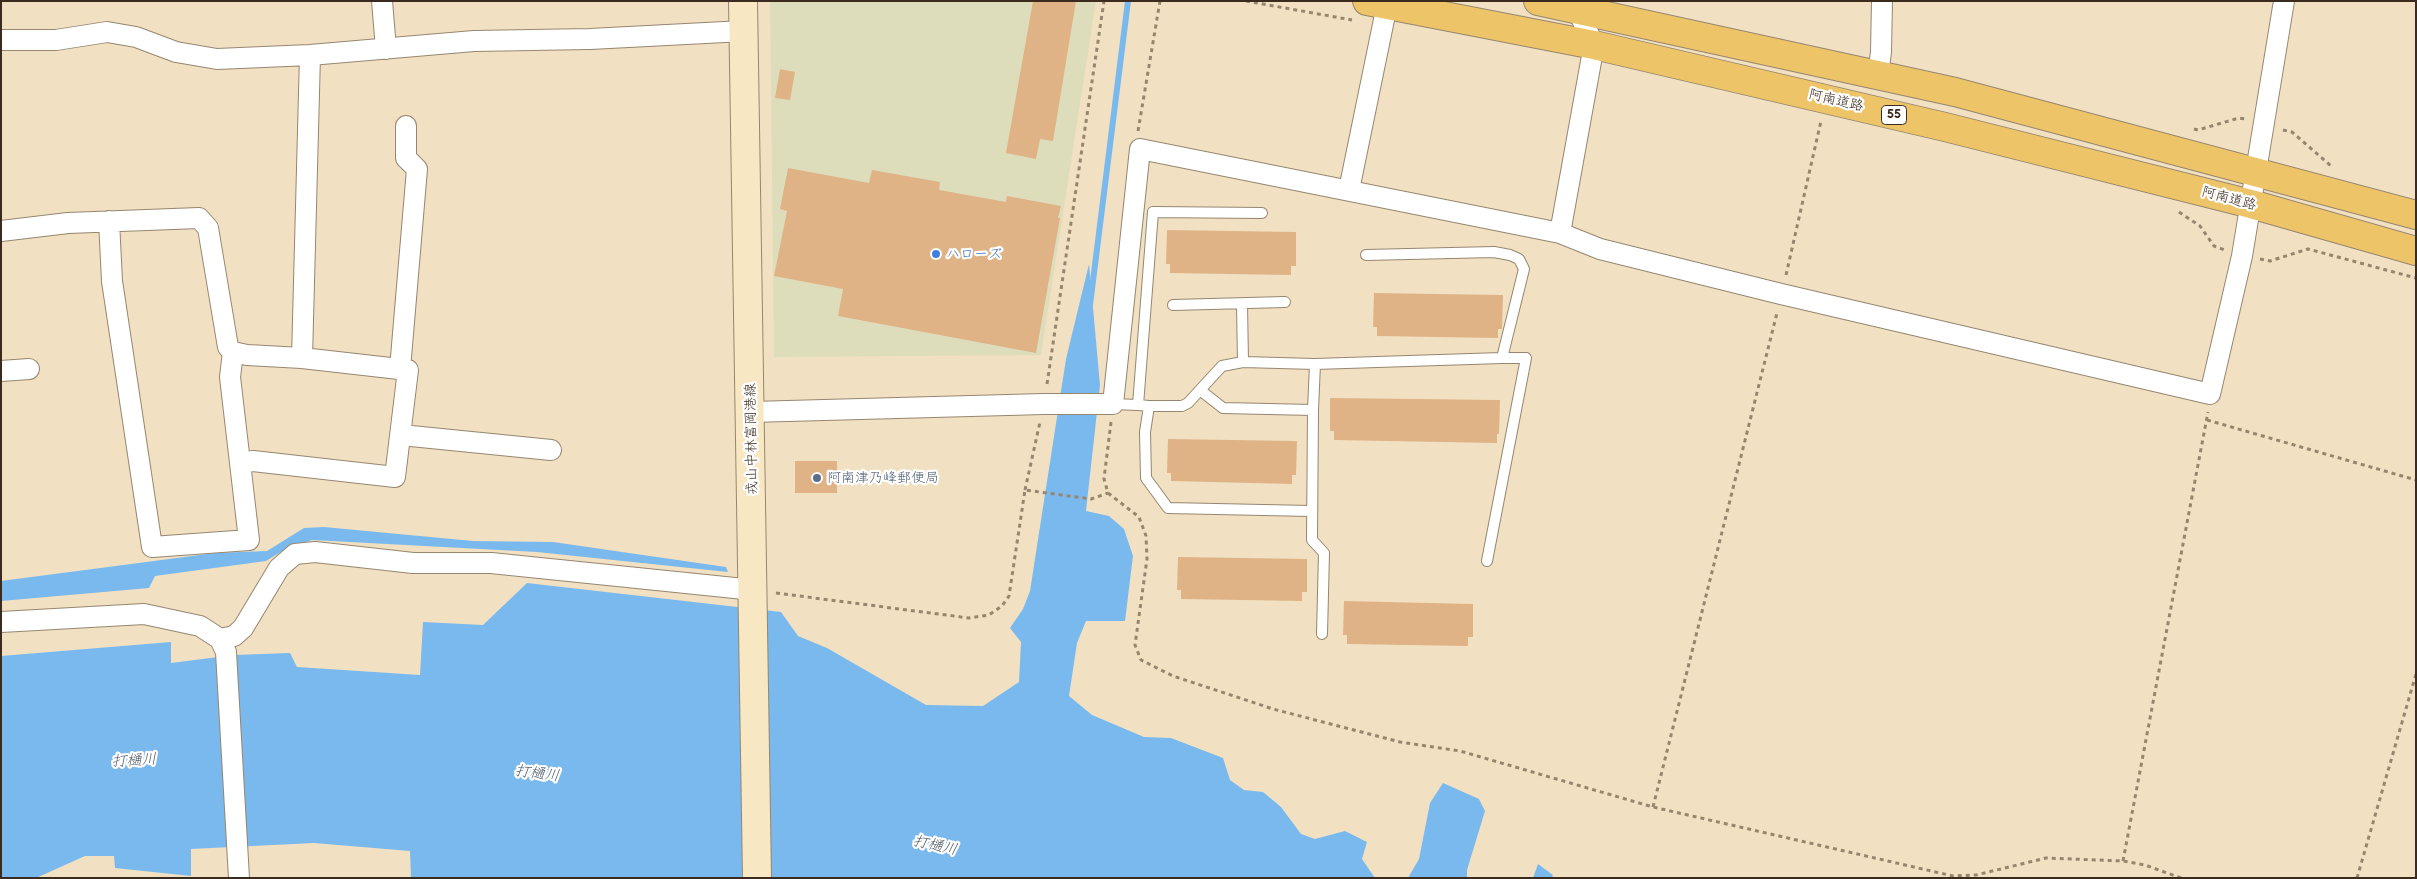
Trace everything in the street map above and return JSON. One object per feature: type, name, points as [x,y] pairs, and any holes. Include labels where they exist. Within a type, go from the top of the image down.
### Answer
[{"type":"highway","points":[[1538,1],[1577,5],[1955,92],[2257,170],[2416,214]]},
{"type":"highway","name":"阿南道路","points":[[1379,11],[1594,45],[1822,116],[2251,204],[2416,252]]},
{"type":"main road","name":"戎山中林富岡港線","points":[[743,1],[754,596],[757,878]]},
{"type":"street","points":[[382,1],[386,49]]},
{"type":"street","points":[[1878,75],[1881,52],[1882,1]]},
{"type":"street","points":[[751,412],[1108,404],[1140,149],[1560,233],[1600,249],[1781,294],[2210,394],[2242,256],[2284,1]]},
{"type":"street","points":[[1560,233],[1594,45],[1577,5]]},
{"type":"street","points":[[1349,190],[1379,11]]},
{"type":"street","points":[[1,40],[56,40],[107,32],[136,37],[176,52],[217,59],[310,55],[474,41],[600,38],[744,31]]},
{"type":"street","points":[[302,358],[310,55]]},
{"type":"street","points":[[400,369],[417,169],[406,158],[406,126]]},
{"type":"street","points":[[1,231],[68,223],[198,218],[208,228],[228,347],[233,352],[246,355],[302,358],[408,370],[395,477],[253,461],[240,463]]},
{"type":"street","points":[[109,221],[112,281],[152,547],[249,540],[230,377],[233,352]]},
{"type":"street","points":[[1,370],[29,369]]},
{"type":"street","points":[[401,435],[551,450]]},
{"type":"street","points":[[223,646],[243,628],[279,568],[295,554],[339,554],[413,563],[492,563],[754,596]]},
{"type":"street","points":[[1,622],[144,614],[200,626],[223,646],[239,851],[239,878]]},
{"type":"lane","points":[[1138,405],[1154,212],[1262,213]]},
{"type":"lane","points":[[1366,255],[1494,252],[1510,255],[1519,260],[1524,269],[1502,358]]},
{"type":"lane","points":[[1173,305],[1285,302]]},
{"type":"lane","points":[[1242,304],[1243,362]]},
{"type":"lane","points":[[1108,404],[1182,406],[1188,403],[1222,366],[1243,362],[1315,364],[1526,358],[1487,561]]},
{"type":"lane","points":[[1315,364],[1311,511],[1312,540],[1324,553],[1322,634]]},
{"type":"lane","points":[[1200,390],[1223,408],[1313,410]]},
{"type":"lane","points":[[1149,406],[1145,432],[1146,478],[1168,508],[1311,511]]},
{"type":"path","points":[[754,596],[969,618],[989,615],[1002,606],[1009,596],[1025,490],[1046,404],[1104,1]]},
{"type":"path","points":[[1140,149],[1138,133],[1160,1]]},
{"type":"path","points":[[1246,1],[1379,11]]},
{"type":"path","points":[[1653,807],[1781,294],[1822,116]]},
{"type":"path","points":[[2292,132],[2329,166],[2338,168]]},
{"type":"path","points":[[2178,211],[2200,226],[2214,246]]},
{"type":"path","points":[[2270,261],[2308,249],[2416,278]]},
{"type":"path","points":[[1108,404],[1104,479],[1108,493],[1139,517],[1146,536],[1147,559],[1135,645],[1141,660],[1173,676],[1273,709],[1400,742],[1460,751],[1653,807],[1953,876],[1976,875],[2046,858],[2123,861],[2145,865],[2181,878]]},
{"type":"path","points":[[2123,861],[2207,420],[2416,480]]},
{"type":"path","points":[[1025,490],[1091,499],[1108,493]]},
{"type":"path","points":[[2357,878],[2416,674]]},
{"type":"shaded area","points":[[770,1],[1096,1],[1041,355],[774,357]]},
{"type":"water","name":"打樋川","points":[[1089,264],[1100,385],[1086,511],[1109,516],[1124,529],[1133,556],[1125,621],[1086,621],[1077,643],[1069,696],[1092,715],[1144,737],[1171,738],[1223,758],[1230,780],[1244,790],[1263,792],[1281,807],[1301,834],[1315,839],[1345,831],[1367,842],[1362,859],[1375,878],[411,878],[410,851],[314,843],[191,849],[191,876],[115,868],[114,856],[85,856],[36,878],[1,878],[1,656],[171,642],[171,663],[234,655],[290,653],[297,667],[420,675],[423,622],[483,625],[527,583],[781,612],[798,636],[827,648],[926,705],[983,706],[1019,682],[1021,642],[1010,628],[1023,609],[1030,591],[1066,359]]},
{"type":"water","points":[[324,527],[473,541],[553,542],[726,567],[728,572],[537,552],[312,540],[284,550],[266,561],[155,576],[149,588],[1,601],[1,581],[215,553],[267,551],[304,528]]},
{"type":"water","points":[[1443,783],[1479,799],[1485,811],[1467,870],[1467,878],[1408,878],[1419,859],[1430,803]]},
{"type":"water","points":[[1538,864],[1553,875],[1552,878],[1533,878]]},
{"type":"building","points":[[1033,1],[1076,1],[1053,141],[1040,139],[1036,159],[1006,153]]},
{"type":"building","points":[[780,69],[795,72],[790,100],[775,98]]},
{"type":"building","points":[[788,168],[869,183],[872,170],[940,182],[939,190],[1006,202],[1007,196],[1061,206],[1036,353],[838,316],[843,289],[774,276],[787,211],[780,209]]},
{"type":"building","points":[[1167,230],[1296,232],[1296,266],[1291,266],[1291,275],[1170,273],[1170,264],[1166,264]]},
{"type":"building","points":[[1374,293],[1503,295],[1502,329],[1498,329],[1498,338],[1377,336],[1377,327],[1373,327]]},
{"type":"building","points":[[1330,398],[1500,400],[1497,443],[1334,440],[1334,431],[1330,431]]},
{"type":"building","points":[[1168,439],[1297,441],[1296,475],[1292,475],[1292,484],[1171,481],[1171,473],[1167,473]]},
{"type":"building","points":[[795,461],[837,461],[837,493],[795,493]]},
{"type":"building","points":[[1178,557],[1307,559],[1307,592],[1302,592],[1302,601],[1181,599],[1181,590],[1177,590]]},
{"type":"building","points":[[1344,601],[1473,604],[1473,637],[1468,637],[1468,646],[1347,644],[1347,635],[1343,635]]},
{"type":"waterway","points":[[1090,305],[1128,1]]},
{"type":"place","name":"ハローズ","points":[[936,254]]},
{"type":"place","name":"阿南津乃峰郵便局","points":[[817,478]]}]
